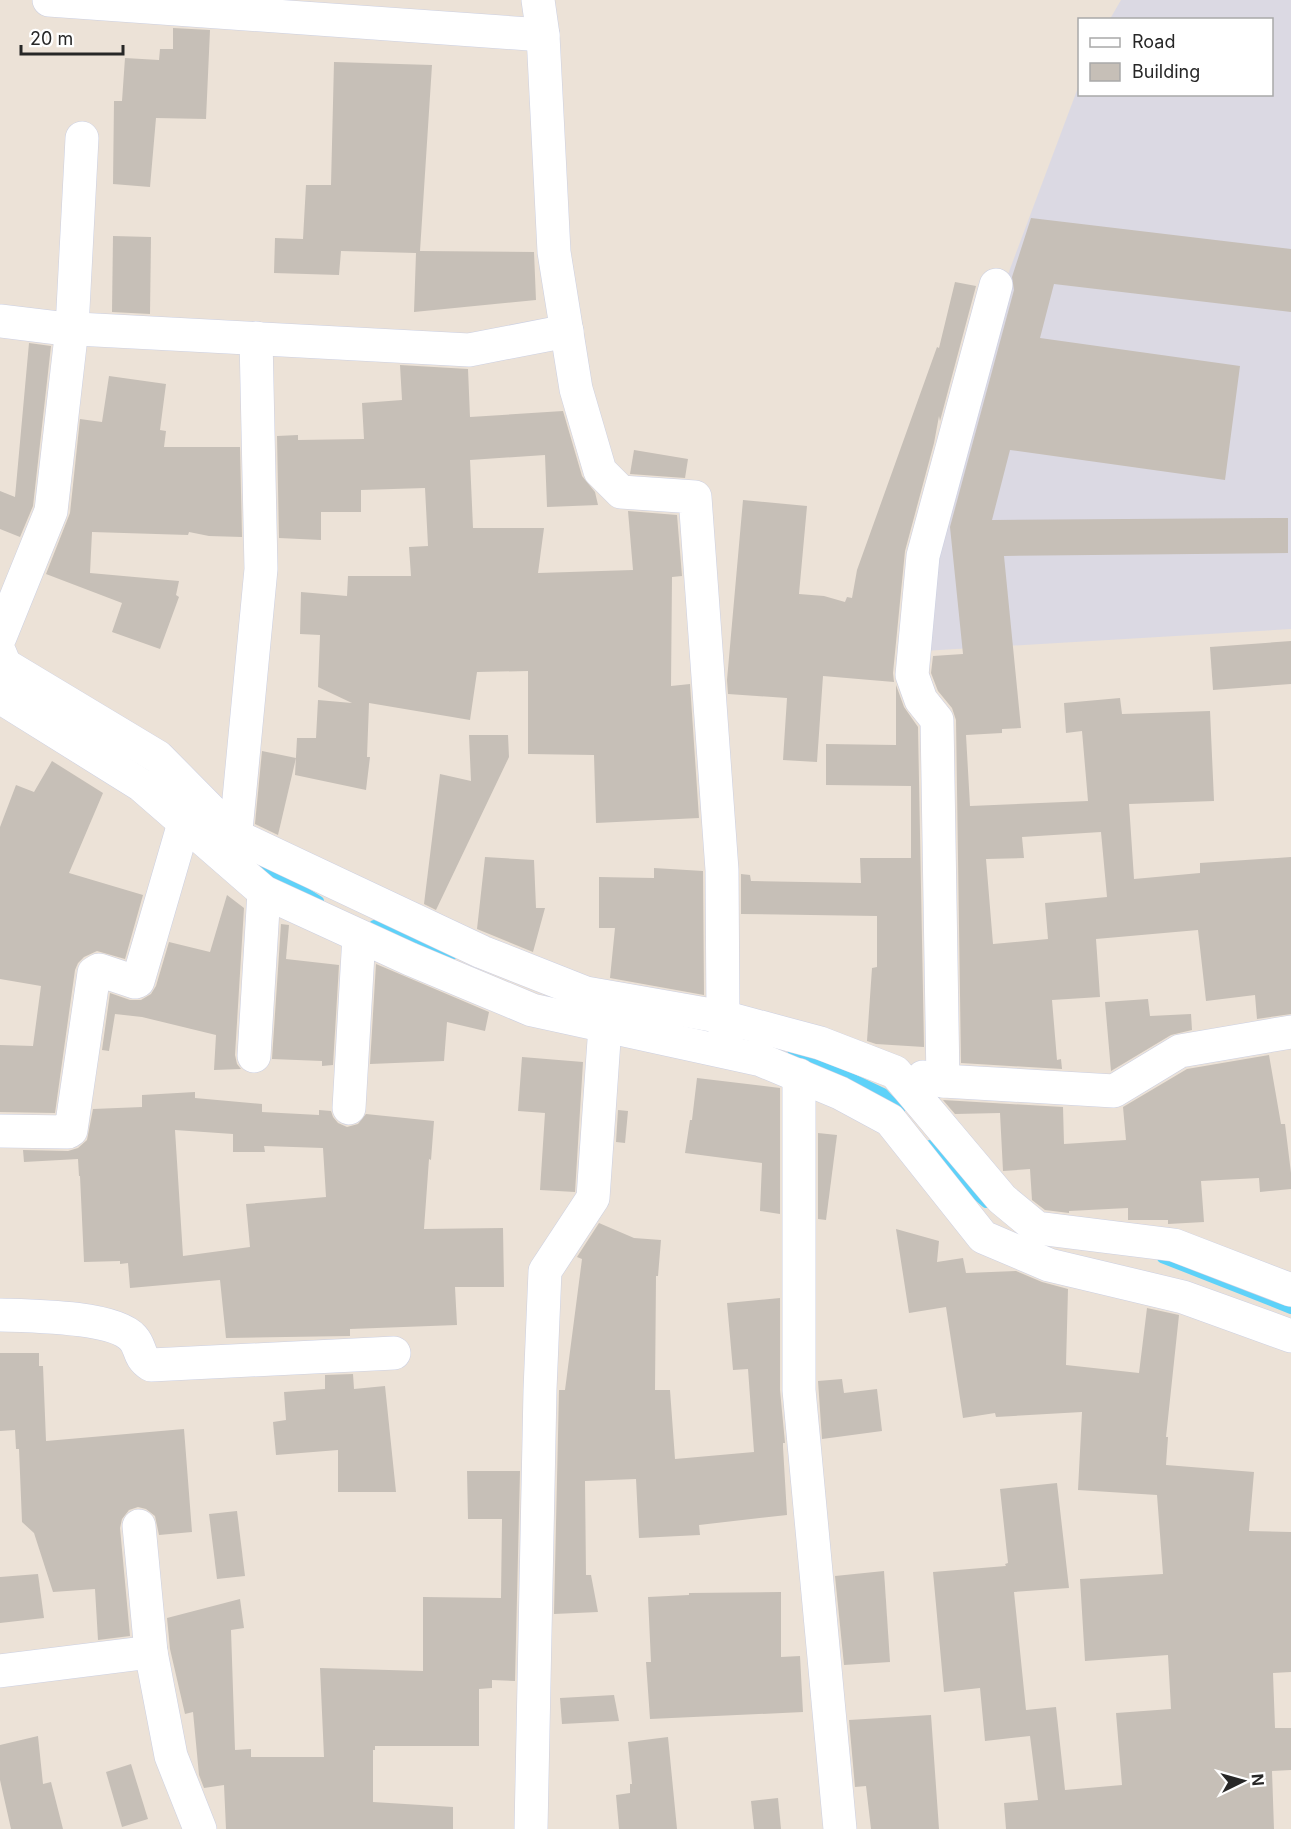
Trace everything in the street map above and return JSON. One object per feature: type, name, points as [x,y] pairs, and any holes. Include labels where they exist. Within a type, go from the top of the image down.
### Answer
[{"type":"street","points":[[49,0],[543,35]]},
{"type":"street","points":[[538,0],[543,35],[554,252],[576,389],[600,471],[621,492],[696,497],[722,870],[725,1036]]},
{"type":"street","points":[[0,637],[51,511],[72,328],[82,138]]},
{"type":"street","points":[[943,1081],[937,720],[921,700],[912,675],[923,556],[996,285]]},
{"type":"street","points":[[0,321],[72,328],[469,350],[567,331]]},
{"type":"street","points":[[234,850],[261,569],[256,338]]},
{"type":"street","points":[[0,653],[5,665],[158,757],[234,850],[264,892],[532,1010],[605,1026],[820,1043],[895,1072],[943,1081],[1114,1091],[1180,1051],[1291,1032]]},
{"type":"street","points":[[0,697],[141,785],[184,823],[234,850],[304,869],[482,952],[586,993],[725,1036],[761,1060],[840,1093],[890,1120],[983,1237],[1050,1265],[1184,1297],[1291,1336]]},
{"type":"street","points":[[0,1131],[68,1132],[71,1130],[94,973],[99,970],[138,981],[184,823]]},
{"type":"street","points":[[296,907],[304,869]]},
{"type":"street","points":[[254,1056],[264,892]]},
{"type":"street","points":[[349,1108],[365,938],[373,901]]},
{"type":"street","points":[[531,1829],[540,1390],[545,1271],[593,1198],[605,1026]]},
{"type":"street","points":[[895,1072],[1002,1199],[1037,1228],[1174,1245],[1291,1290]]},
{"type":"street","points":[[799,1076],[799,1390],[840,1829]]},
{"type":"street","points":[[0,1315],[50,1316],[110,1325],[133,1338],[143,1360],[151,1365],[394,1353]]},
{"type":"street","points":[[139,1526],[151,1652],[171,1756],[200,1829]]},
{"type":"street","points":[[0,1671],[151,1652]]},
{"type":"shaded area","points":[[1121,0],[1291,0],[1291,629],[923,651],[940,517],[1007,277],[1078,88],[1078,96],[1273,96],[1273,18],[1111,18]]},
{"type":"building","points":[[173,28],[210,30],[206,119],[156,118],[150,187],[113,184],[114,101],[122,101],[125,58],[159,60],[160,49],[173,49]]},
{"type":"building","points":[[334,62],[432,65],[420,251],[534,252],[536,300],[414,312],[416,253],[341,251],[339,275],[274,273],[275,238],[303,239],[306,185],[331,185]]},
{"type":"building","points":[[1031,218],[1291,249],[1291,312],[1054,284],[1040,338],[1240,366],[1225,480],[1010,450],[992,520],[1288,518],[1288,553],[1004,556],[1021,728],[1002,729],[1002,733],[966,735],[970,806],[1088,801],[1082,731],[1066,733],[1064,703],[1120,698],[1122,714],[1210,711],[1214,801],[1129,804],[1134,879],[1200,873],[1200,863],[1291,857],[1291,1014],[1257,1019],[1255,995],[1206,1001],[1198,930],[1096,939],[1100,997],[1052,1000],[1057,1060],[1061,1059],[1062,1069],[961,1063],[956,720],[952,708],[938,691],[931,673],[933,656],[963,654],[950,527],[1014,290],[1012,277]],"holes":[[[1101,832],[1107,897],[1045,903],[1048,939],[993,944],[986,859],[1024,858],[1022,837]]]},
{"type":"building","points":[[113,236],[151,237],[150,314],[112,312]]},
{"type":"building","points":[[955,282],[976,286],[940,421],[939,416],[905,551],[894,682],[823,676],[817,762],[783,760],[787,698],[728,694],[727,680],[743,500],[807,506],[799,594],[824,596],[845,602],[847,597],[852,598],[857,570],[937,347],[939,348]]},
{"type":"building","points":[[29,343],[51,346],[33,506],[20,537],[0,529],[0,491],[15,497]]},
{"type":"building","points":[[400,365],[468,369],[470,417],[563,411],[582,476],[595,492],[598,505],[547,507],[545,455],[470,460],[473,528],[544,528],[538,573],[633,570],[628,511],[677,515],[682,576],[672,577],[671,686],[690,684],[699,818],[596,823],[594,755],[528,754],[528,671],[477,672],[470,720],[369,703],[367,757],[370,757],[366,790],[295,775],[297,738],[316,738],[318,700],[352,703],[318,687],[320,635],[300,634],[301,592],[347,596],[348,576],[411,576],[409,547],[428,546],[425,488],[361,490],[361,512],[321,512],[321,540],[279,538],[277,436],[298,435],[298,440],[364,439],[362,403],[402,400]]},
{"type":"building","points":[[109,376],[166,384],[160,430],[166,431],[164,447],[240,447],[242,537],[209,536],[189,532],[188,535],[92,532],[90,573],[179,581],[176,595],[179,597],[160,649],[112,632],[122,603],[46,574],[70,513],[80,419],[102,422]]},
{"type":"building","points":[[634,450],[688,459],[685,478],[630,474]]},
{"type":"building","points":[[1291,641],[1291,684],[1213,690],[1210,647]]},
{"type":"building","points":[[896,685],[904,707],[918,727],[924,1047],[876,1044],[867,1041],[872,968],[877,967],[877,916],[741,914],[741,874],[750,875],[751,881],[861,883],[860,858],[911,858],[911,786],[826,785],[826,744],[896,745]]},
{"type":"building","points":[[469,735],[508,735],[509,757],[436,910],[424,904],[440,774],[471,781]]},
{"type":"building","points":[[262,751],[296,758],[278,835],[255,824]]},
{"type":"building","points":[[52,761],[103,793],[69,873],[143,895],[125,959],[97,951],[84,957],[75,970],[55,1113],[0,1112],[0,1045],[33,1046],[41,986],[0,979],[0,827],[16,785],[34,792]]},
{"type":"building","points":[[485,857],[534,860],[536,908],[545,908],[533,952],[477,929]]},
{"type":"building","points":[[654,868],[703,871],[704,995],[610,978],[615,928],[599,928],[599,877],[654,878]]},
{"type":"building","points":[[227,895],[244,908],[235,1055],[241,1069],[214,1070],[216,1035],[142,1017],[115,1014],[109,1051],[102,1050],[110,993],[130,1000],[141,1000],[151,994],[156,986],[169,942],[210,952]]},
{"type":"building","points":[[281,924],[289,925],[286,959],[339,965],[333,1065],[322,1066],[322,1061],[272,1059]]},
{"type":"building","points":[[376,964],[489,1012],[485,1031],[447,1022],[444,1061],[370,1064]]},
{"type":"building","points":[[1148,999],[1150,1016],[1191,1014],[1192,1030],[1171,1035],[1111,1071],[1105,1002]]},
{"type":"building","points":[[1269,1055],[1281,1124],[1285,1124],[1291,1189],[1260,1192],[1259,1178],[1201,1181],[1204,1222],[1168,1224],[1168,1220],[1128,1220],[1128,1208],[1069,1211],[1069,1213],[1045,1210],[1032,1200],[1030,1169],[1003,1171],[1000,1113],[955,1114],[943,1100],[1063,1107],[1064,1144],[1126,1140],[1123,1107],[1187,1069]]},
{"type":"building","points":[[522,1057],[583,1062],[575,1192],[540,1190],[545,1113],[518,1111]]},
{"type":"building","points":[[697,1078],[780,1088],[780,1214],[760,1211],[762,1163],[685,1153]]},
{"type":"building","points":[[195,1092],[195,1098],[262,1104],[262,1112],[319,1115],[319,1110],[331,1111],[338,1123],[347,1127],[358,1124],[366,1114],[434,1121],[424,1229],[503,1228],[504,1287],[455,1287],[457,1325],[350,1329],[350,1336],[226,1338],[220,1280],[130,1288],[128,1263],[120,1264],[120,1261],[84,1262],[78,1159],[24,1162],[23,1150],[68,1151],[78,1148],[87,1140],[93,1109],[142,1107],[142,1095]],"holes":[[[175,1130],[233,1134],[233,1152],[265,1152],[264,1146],[323,1148],[326,1197],[246,1204],[250,1247],[183,1256]]]},
{"type":"building","points":[[618,1110],[628,1111],[625,1143],[616,1142]]},
{"type":"building","points":[[818,1133],[837,1135],[826,1220],[818,1219]]},
{"type":"building","points":[[599,1223],[634,1238],[661,1240],[658,1276],[656,1276],[655,1390],[670,1390],[675,1459],[754,1452],[748,1369],[733,1370],[727,1303],[780,1298],[780,1390],[785,1443],[783,1447],[787,1515],[699,1525],[700,1535],[639,1538],[636,1479],[585,1481],[586,1575],[591,1575],[598,1612],[554,1614],[559,1390],[565,1390],[582,1259],[577,1257]]},
{"type":"building","points":[[896,1229],[939,1241],[937,1262],[963,1258],[966,1273],[1016,1271],[1042,1282],[1068,1289],[1066,1365],[1139,1373],[1147,1308],[1179,1315],[1166,1437],[1168,1437],[1166,1465],[1254,1472],[1249,1531],[1291,1532],[1291,1672],[1273,1673],[1275,1728],[1291,1728],[1291,1770],[1272,1771],[1274,1829],[1006,1829],[1004,1803],[1038,1800],[1030,1736],[985,1741],[980,1688],[944,1692],[933,1572],[1006,1566],[1005,1564],[1008,1563],[1000,1489],[1057,1483],[1069,1588],[1014,1592],[1026,1710],[1056,1707],[1065,1790],[1122,1785],[1116,1713],[1171,1709],[1168,1655],[1085,1661],[1080,1579],[1163,1574],[1157,1495],[1078,1490],[1082,1412],[996,1417],[995,1413],[963,1418],[946,1307],[909,1313]]},
{"type":"building","points":[[0,1353],[39,1353],[39,1366],[43,1366],[46,1441],[184,1429],[192,1532],[159,1535],[155,1516],[146,1509],[138,1507],[129,1510],[122,1519],[120,1528],[130,1636],[98,1640],[95,1589],[53,1592],[34,1533],[22,1522],[19,1449],[16,1449],[15,1430],[0,1431]]},
{"type":"building","points":[[353,1374],[354,1389],[385,1386],[396,1492],[338,1492],[338,1450],[276,1455],[273,1422],[286,1420],[284,1392],[325,1389],[325,1375]]},
{"type":"building","points":[[842,1379],[844,1393],[877,1389],[882,1431],[822,1439],[818,1381]]},
{"type":"building","points":[[467,1471],[520,1471],[515,1681],[492,1680],[492,1688],[479,1689],[479,1746],[375,1746],[373,1750],[373,1802],[453,1807],[453,1829],[226,1829],[224,1785],[204,1788],[199,1775],[193,1712],[185,1714],[170,1649],[167,1618],[240,1599],[244,1628],[231,1630],[235,1750],[251,1749],[251,1757],[324,1757],[320,1668],[423,1671],[423,1597],[501,1598],[502,1519],[468,1519]]},
{"type":"building","points":[[237,1511],[245,1576],[217,1579],[209,1514]]},
{"type":"building","points":[[884,1571],[890,1662],[844,1665],[835,1576]]},
{"type":"building","points":[[38,1574],[44,1618],[0,1623],[0,1577]]},
{"type":"building","points":[[781,1592],[781,1657],[800,1656],[803,1712],[650,1719],[646,1662],[651,1662],[648,1597],[689,1595],[689,1593]]},
{"type":"building","points":[[614,1695],[619,1721],[562,1724],[560,1698]]},
{"type":"building","points":[[931,1715],[939,1829],[871,1829],[866,1786],[855,1787],[849,1720]]},
{"type":"building","points":[[38,1736],[43,1784],[51,1782],[63,1829],[11,1829],[0,1780],[0,1745]]},
{"type":"building","points":[[668,1737],[677,1829],[619,1829],[616,1795],[630,1793],[630,1784],[632,1784],[628,1742]]},
{"type":"building","points":[[131,1764],[148,1819],[122,1827],[106,1772]]},
{"type":"building","points":[[778,1798],[781,1829],[754,1829],[751,1801]]},
{"type":"waterway","points":[[258,863],[319,901]]},
{"type":"waterway","points":[[374,925],[452,955]]},
{"type":"waterway","points":[[792,1050],[883,1093],[900,1111]]},
{"type":"waterway","points":[[930,1145],[964,1184],[986,1203]]},
{"type":"waterway","points":[[1162,1258],[1291,1309]]}]
